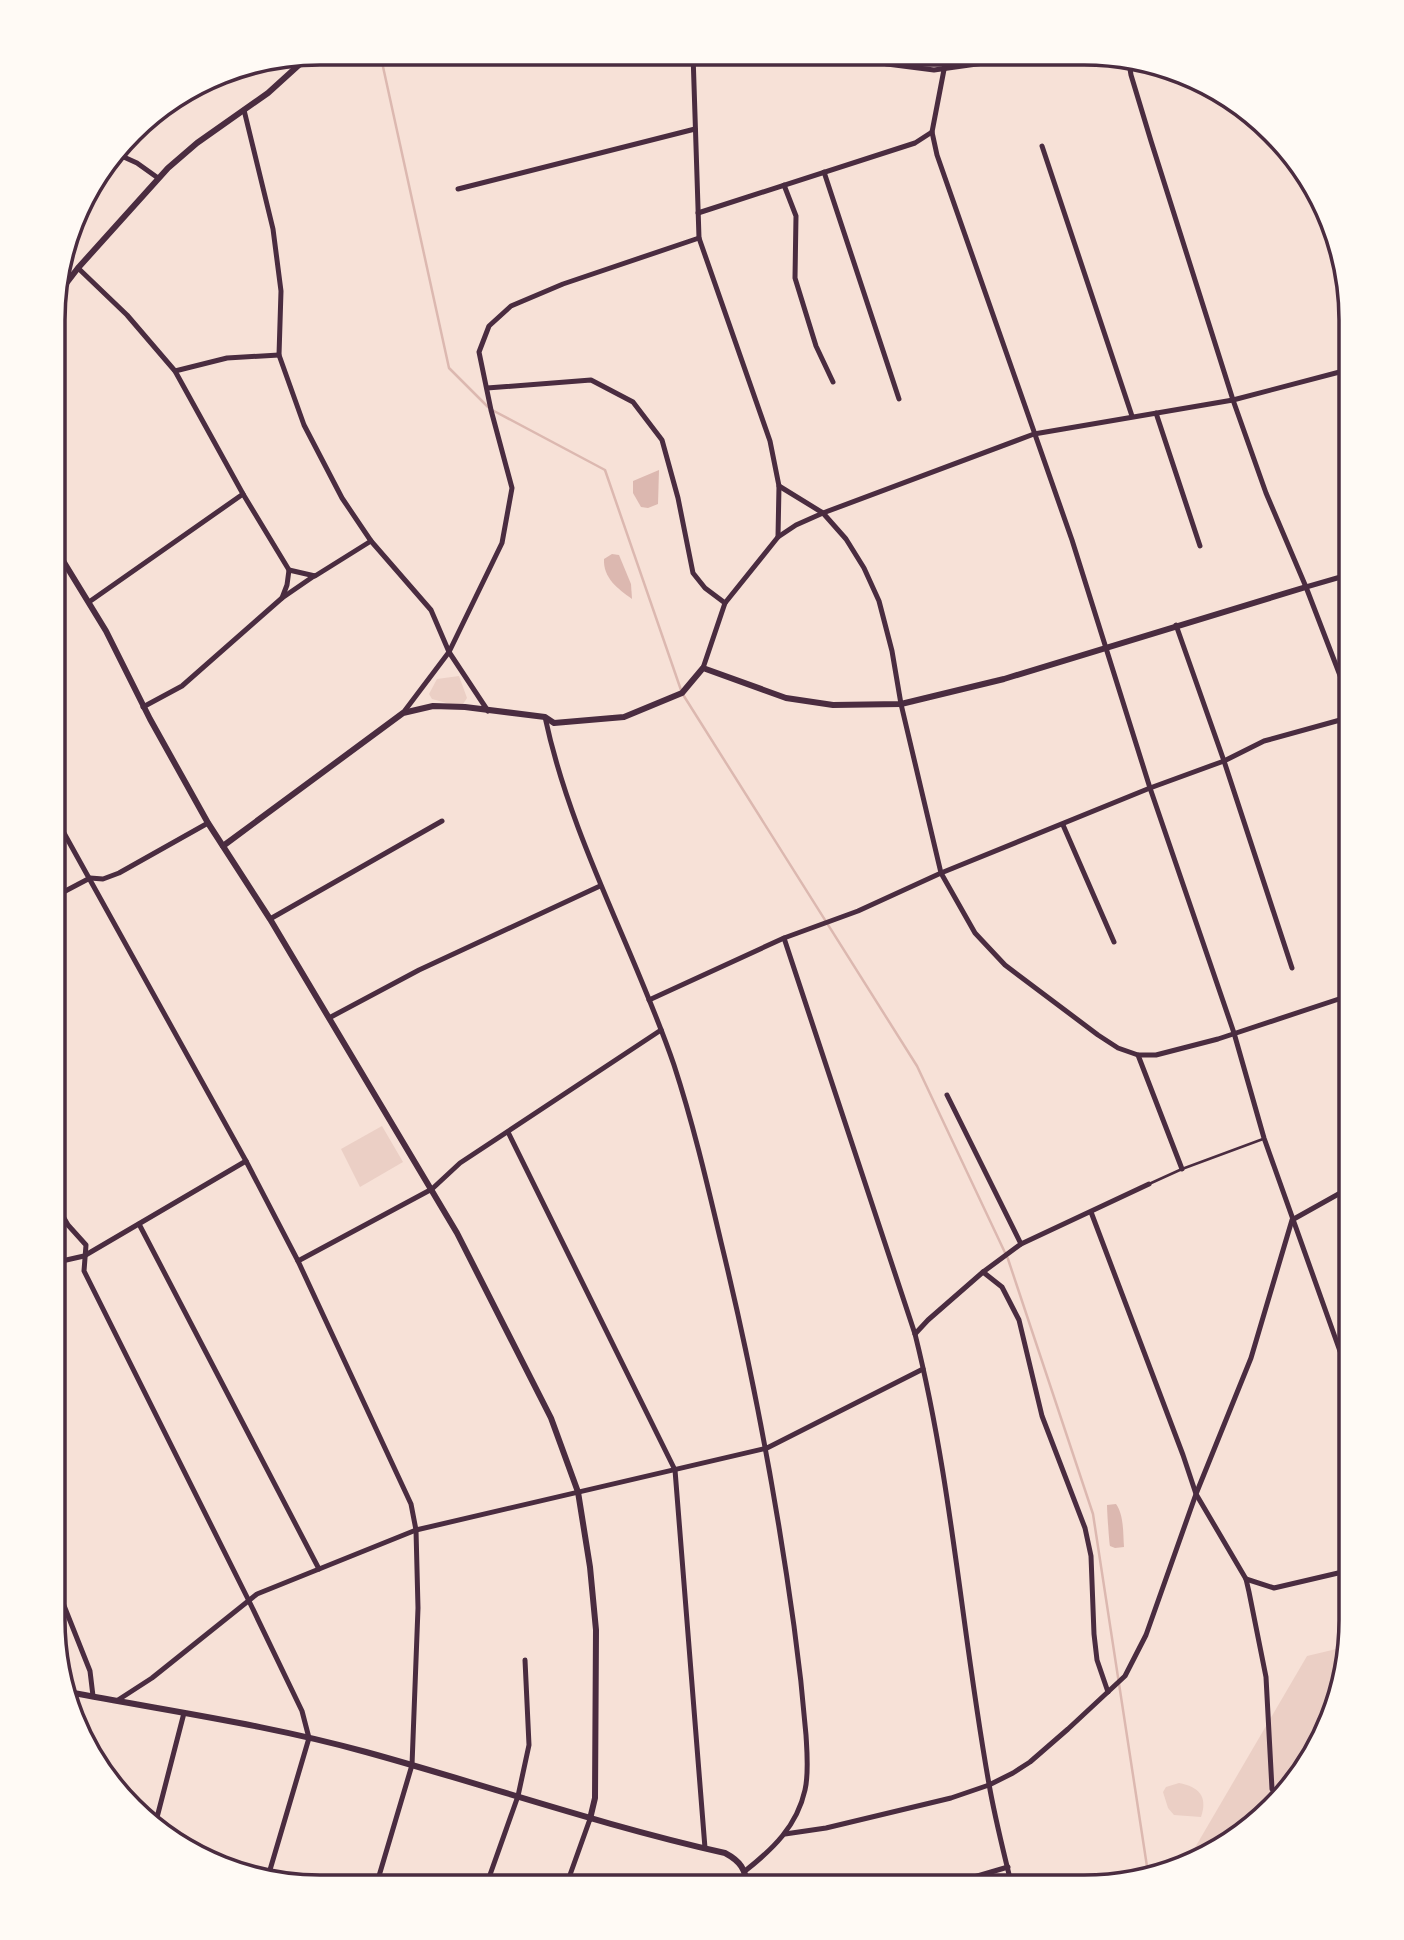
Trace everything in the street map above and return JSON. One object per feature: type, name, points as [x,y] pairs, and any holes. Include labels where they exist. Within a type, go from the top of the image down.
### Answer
[{"type":"street","points":[[693,65],[699,238],[770,441],[779,486],[778,537]]},
{"type":"street","points":[[894,65],[922,69],[973,65]]},
{"type":"street","points":[[946,65],[932,132],[937,155],[1107,647],[1150,788],[1234,1033],[1264,1138],[1339,1349]]},
{"type":"street","points":[[68,281],[158,178],[197,143],[268,93],[298,66]]},
{"type":"street","points":[[1131,70],[1151,141],[1233,400],[1266,493],[1339,673]]},
{"type":"street","points":[[244,110],[273,229],[281,291],[279,355],[304,425],[342,498],[371,541],[431,610],[449,652],[488,711]]},
{"type":"street","points":[[458,189],[695,129]]},
{"type":"street","points":[[698,213],[915,143],[932,132]]},
{"type":"street","points":[[1042,146],[1132,416]]},
{"type":"street","points":[[124,157],[158,178]]},
{"type":"street","points":[[824,172],[899,398]]},
{"type":"street","points":[[785,186],[796,216],[793,256],[795,278],[816,346],[833,382]]},
{"type":"street","points":[[223,846],[403,713],[449,652],[502,544],[512,488],[480,352],[489,326],[511,306],[563,284],[699,238]]},
{"type":"street","points":[[78,268],[127,315],[176,371],[243,494],[289,570],[282,598]]},
{"type":"street","points":[[176,371],[227,358],[279,355]]},
{"type":"street","points":[[403,713],[433,706],[545,717],[554,723],[624,716],[682,693],[703,667],[724,603],[778,537],[796,525],[1034,434],[1233,400],[1339,372]]},
{"type":"street","points":[[487,388],[591,380],[633,402],[662,440],[678,498],[693,573],[705,588],[724,603]]},
{"type":"street","points":[[1156,413],[1200,546]]},
{"type":"street","points":[[779,486],[823,513],[846,539],[864,568],[879,601],[892,651],[901,704],[941,873],[975,933],[1005,965],[1098,1035],[1118,1048],[1138,1055],[1156,1055],[1339,999]]},
{"type":"street","points":[[89,602],[243,494]]},
{"type":"street","points":[[143,707],[182,686],[282,598],[371,541]]},
{"type":"street","points":[[65,564],[89,602],[143,707],[208,823],[270,919],[432,1189],[551,1418],[578,1492],[590,1567],[596,1630],[595,1798],[570,1875]]},
{"type":"street","points":[[289,570],[315,576]]},
{"type":"street","points":[[703,667],[786,698],[832,705],[901,704],[1004,679],[1339,577]]},
{"type":"street","points":[[1176,625],[1292,968]]},
{"type":"street","points":[[545,717],[557,768],[600,886],[649,1000],[694,1130],[732,1285],[767,1448],[800,1671],[807,1750],[806,1787],[797,1815],[785,1835],[745,1871]]},
{"type":"street","points":[[649,1000],[784,938],[858,911],[941,873],[1150,788],[1224,761],[1264,741],[1339,720]]},
{"type":"street","points":[[270,919],[442,821]]},
{"type":"street","points":[[65,891],[90,878],[103,879],[118,873],[208,823]]},
{"type":"street","points":[[1062,825],[1114,942]]},
{"type":"street","points":[[65,834],[246,1161],[298,1261],[411,1504],[416,1530],[418,1608],[412,1765],[379,1875]]},
{"type":"street","points":[[329,1018],[419,970],[600,886]]},
{"type":"street","points":[[784,938],[915,1334],[960,1575],[989,1785],[1009,1875]]},
{"type":"street","points":[[298,1261],[432,1189],[460,1163],[660,1030]]},
{"type":"street","points":[[1138,1055],[1182,1169]]},
{"type":"street","points":[[947,1095],[1021,1244]]},
{"type":"street","points":[[508,1132],[676,1470],[705,1848]]},
{"type":"street","points":[[65,1260],[84,1256],[246,1161]]},
{"type":"street","points":[[915,1334],[983,1272],[1021,1244],[1149,1184]]},
{"type":"street","points":[[785,1835],[951,1798],[989,1785],[1030,1762],[1123,1678],[1146,1635],[1196,1493],[1251,1358],[1292,1220],[1339,1194]]},
{"type":"street","points":[[1091,1212],[1196,1493],[1246,1579],[1266,1677],[1274,1791]]},
{"type":"street","points":[[65,1220],[86,1245],[84,1271],[302,1712],[309,1738],[270,1870]]},
{"type":"street","points":[[139,1224],[319,1569]]},
{"type":"street","points":[[983,1272],[1002,1287],[1019,1320],[1042,1416],[1085,1528],[1091,1556],[1097,1660],[1108,1692]]},
{"type":"street","points":[[118,1700],[152,1678],[257,1594],[416,1530],[767,1448],[923,1369]]},
{"type":"street","points":[[1246,1579],[1274,1588],[1339,1573]]},
{"type":"street","points":[[65,1610],[90,1671],[93,1696]]},
{"type":"street","points":[[490,1875],[518,1796],[529,1745],[525,1660]]},
{"type":"street","points":[[75,1693],[309,1738],[412,1765],[590,1819],[725,1853],[738,1860],[746,1875]]},
{"type":"street","points":[[157,1817],[184,1713]]},
{"type":"street","points":[[980,1875],[1007,1867]]},
{"type":"lane","points":[[1149,1184],[1264,1138]]},
{"type":"shaded area","points":[[659,470],[658,504],[648,508],[641,507],[633,493],[633,481]]},
{"type":"shaded area","points":[[612,554],[619,555],[631,584],[632,599],[617,587],[606,572],[604,559]]},
{"type":"shaded area","points":[[459,676],[467,698],[463,704],[454,705],[432,699],[429,694],[437,679]]},
{"type":"shaded area","points":[[382,1126],[403,1162],[360,1187],[341,1149]]},
{"type":"shaded area","points":[[1116,1504],[1122,1519],[1124,1547],[1115,1548],[1110,1546],[1107,1505]]},
{"type":"shaded area","points":[[1338,1649],[1326,1702],[1305,1748],[1287,1776],[1265,1801],[1240,1823],[1193,1851],[1307,1656]]},
{"type":"shaded area","points":[[1179,1783],[1192,1787],[1200,1794],[1203,1803],[1201,1817],[1174,1815],[1168,1808],[1163,1792],[1166,1787]]},
{"type":"waterway","points":[[383,65],[449,368],[488,407]]},
{"type":"waterway","points":[[494,411],[605,470],[682,693],[917,1066],[1008,1259],[1093,1514],[1147,1868]]}]
